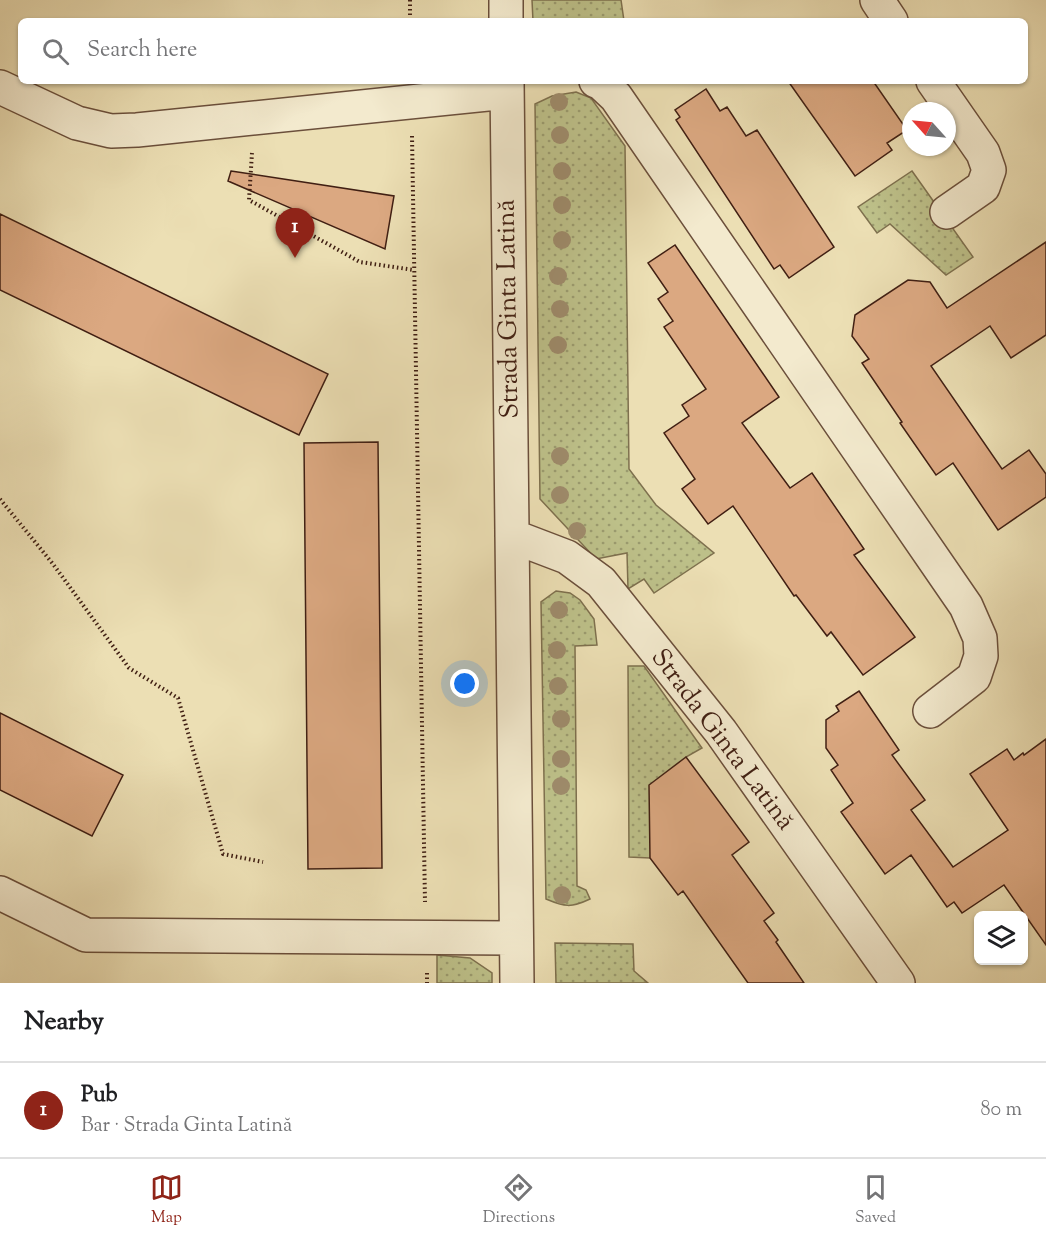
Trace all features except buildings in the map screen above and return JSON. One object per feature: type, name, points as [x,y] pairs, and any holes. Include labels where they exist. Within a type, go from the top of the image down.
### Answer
[{"type":"street","points":[[506,0],[506,18]]},
{"type":"street","points":[[877,0],[889,18]]},
{"type":"street","points":[[602,84],[616,97],[966,606],[980,638],[981,656],[974,677],[930,711]]},
{"type":"street","points":[[935,84],[983,153],[989,170],[983,187],[947,212]]},
{"type":"street","points":[[0,87],[77,123],[111,131],[411,102],[507,86]]},
{"type":"street","name":"Strada Ginta Latină","points":[[507,86],[517,983]]},
{"type":"street","name":"Strada Ginta Latină","points":[[512,536],[567,557],[601,582],[721,732],[898,983]]},
{"type":"street","points":[[0,893],[86,935],[516,938]]},
{"type":"path","points":[[410,0],[410,18]]},
{"type":"path","points":[[411,102],[427,983]]},
{"type":"path","points":[[212,123],[252,151],[249,200],[360,262],[414,270]]},
{"type":"path","points":[[0,499],[53,564],[129,668],[178,698],[223,854],[263,862]]},
{"type":"green space","points":[[532,0],[621,0],[624,18],[533,18]]},
{"type":"green space","points":[[576,92],[591,98],[625,146],[629,469],[656,505],[714,553],[654,593],[644,579],[628,589],[627,553],[596,559],[540,499],[535,104],[552,96]]},
{"type":"green space","points":[[912,171],[973,257],[946,275],[890,224],[877,233],[858,207]]},
{"type":"green space","points":[[556,591],[570,593],[580,600],[594,619],[597,645],[575,646],[577,886],[586,890],[590,899],[568,905],[546,899],[541,602]]},
{"type":"green space","points":[[628,666],[644,666],[702,748],[686,757],[650,858],[629,857]]},
{"type":"green space","points":[[555,943],[633,944],[634,971],[648,983],[556,983]]},
{"type":"green space","points":[[437,955],[470,958],[492,973],[492,983],[437,983]]},
{"type":"place","name":"Pub","points":[[295,258]]}]
